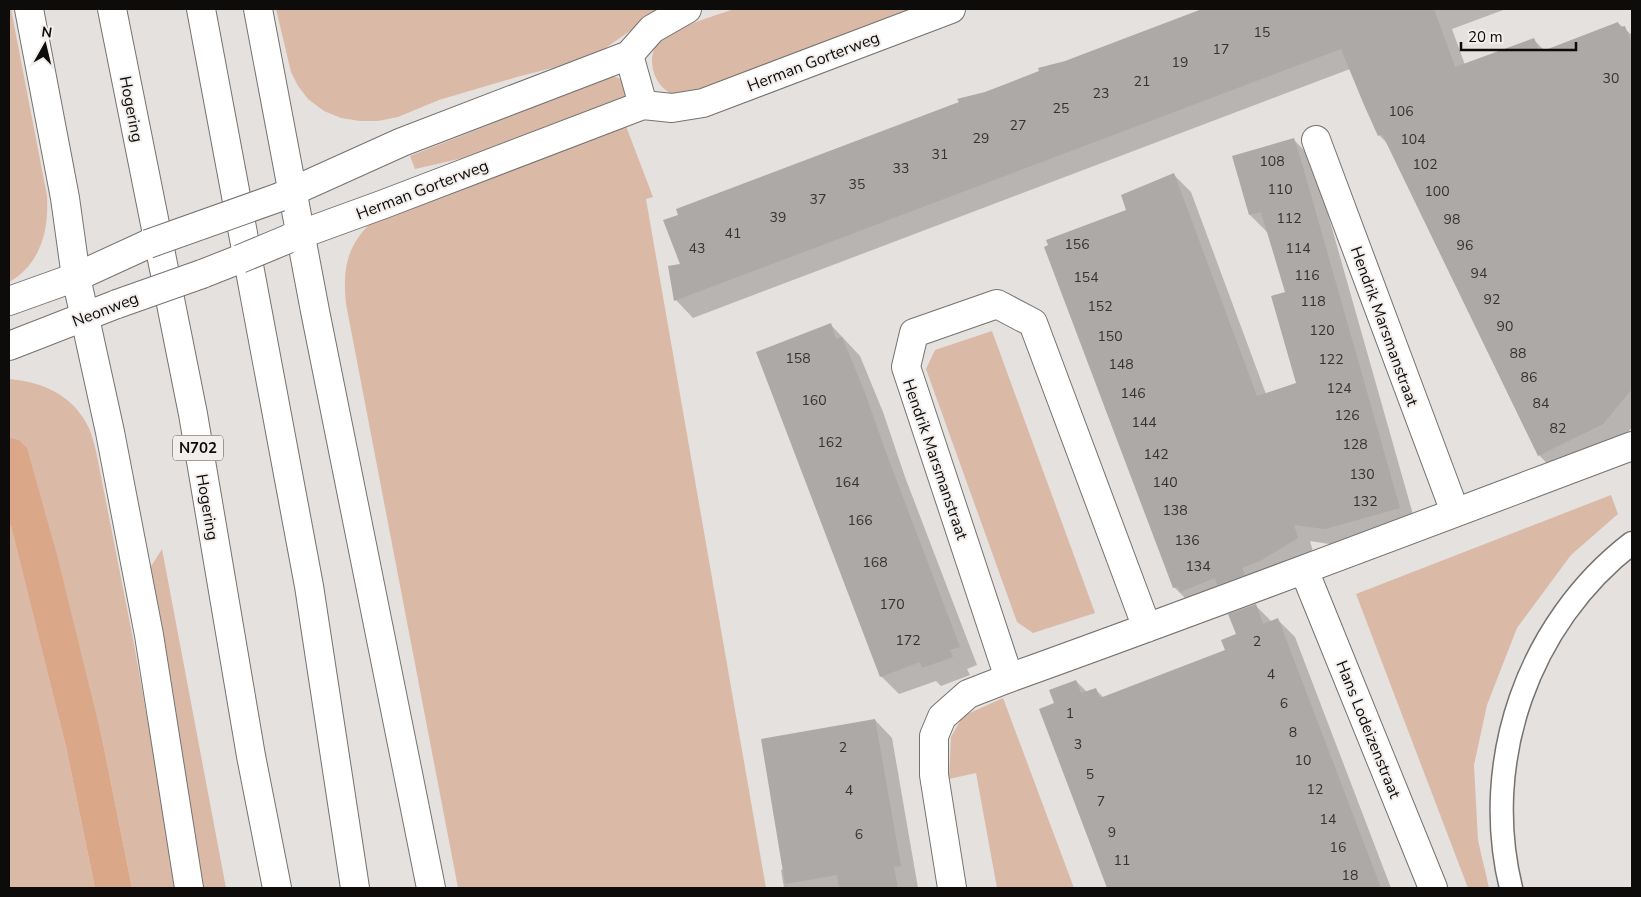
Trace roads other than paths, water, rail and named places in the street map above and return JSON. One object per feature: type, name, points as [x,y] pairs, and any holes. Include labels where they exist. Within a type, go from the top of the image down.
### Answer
[{"type":"main road","points":[[29,9],[65,198],[76,277],[110,432],[149,636],[189,888]]},
{"type":"main road","name":"Hogering","points":[[112,9],[192,414],[251,756],[278,888]]},
{"type":"main road","points":[[201,9],[309,586],[355,888]]},
{"type":"main road","points":[[258,9],[294,236],[431,888]]},
{"type":"main road","points":[[9,301],[76,277],[148,244],[286,194],[402,142],[629,55],[652,29],[687,9]]},
{"type":"main road","name":"Herman Gorterweg","points":[[202,274],[294,236],[384,204],[643,105],[672,108],[703,103],[951,9]]},
{"type":"main road","points":[[629,55],[643,105]]},
{"type":"main road","name":"Hendrik Marsmanstraat","points":[[1316,140],[1455,512]]},
{"type":"main road","name":"Neonweg","points":[[9,346],[117,304],[202,274]]},
{"type":"main road","name":"Hendrik Marsmanstraat","points":[[1009,678],[906,367],[914,333],[997,304],[1033,323],[1147,628]]},
{"type":"main road","points":[[952,888],[934,775],[934,736],[942,717],[968,694],[1632,446]]},
{"type":"main road","name":"Hans Lodeizenstraat","points":[[1304,570],[1433,888]]},
{"type":"lane","points":[[1511,888],[1504,850],[1502,793],[1509,737],[1519,701],[1542,649],[1562,617],[1598,573],[1632,543]]}]
